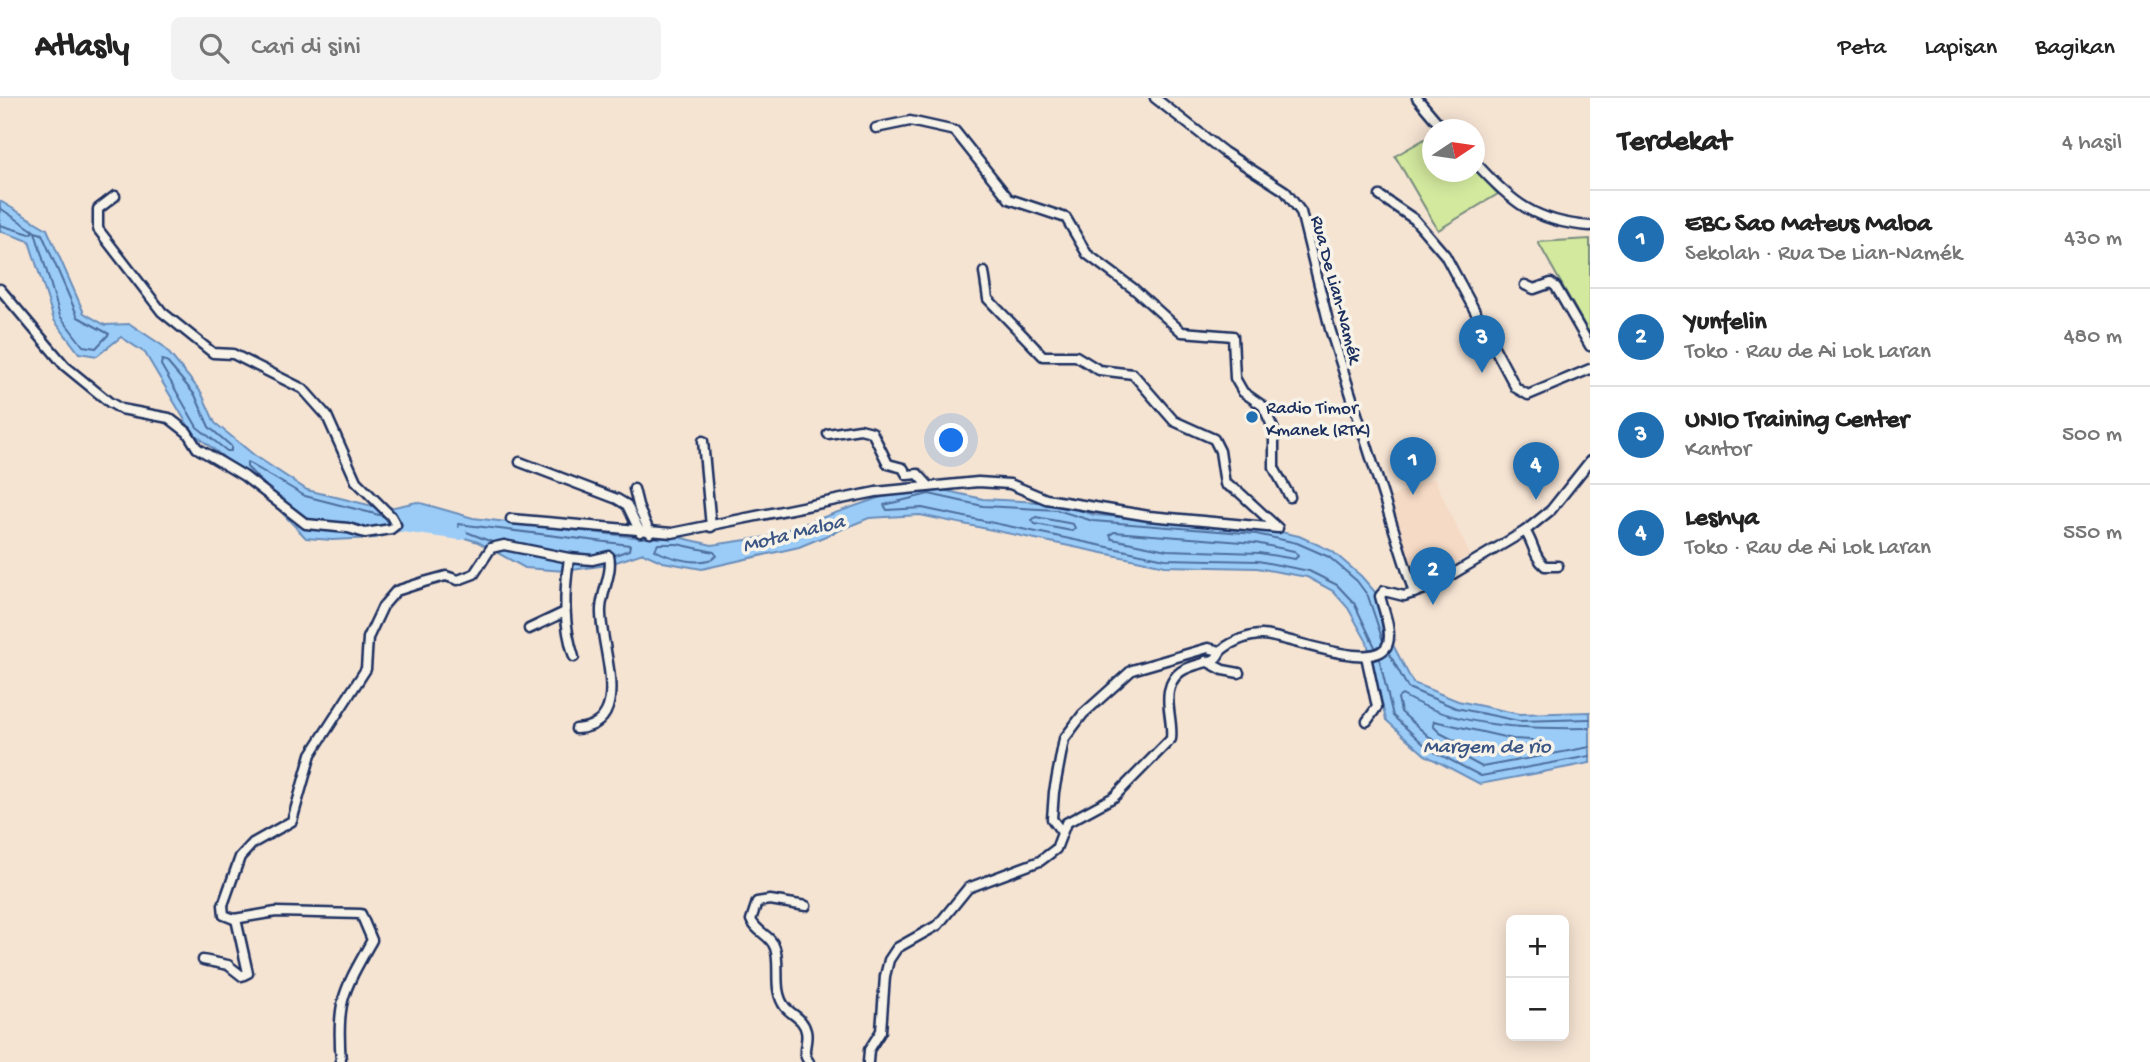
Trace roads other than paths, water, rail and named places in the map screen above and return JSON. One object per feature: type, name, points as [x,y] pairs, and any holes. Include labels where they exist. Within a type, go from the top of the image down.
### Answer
[{"type":"street","name":"Rua De Lian-Namék","points":[[1155,98],[1223,152],[1285,191],[1301,212],[1330,329],[1414,593]]},
{"type":"street","points":[[1417,98],[1435,119]]},
{"type":"street","points":[[876,128],[910,121],[955,131],[1009,199],[1066,219],[1087,254],[1134,289],[1182,332],[1233,336],[1235,378],[1242,392],[1263,405],[1274,430],[1274,468],[1290,497]]},
{"type":"street","points":[[1485,172],[1521,206],[1562,225],[1590,226]]},
{"type":"street","points":[[0,289],[65,366],[109,402],[121,409],[169,418],[187,432],[197,448],[244,476],[306,524],[348,528],[365,533],[391,530],[396,525],[391,516],[356,481],[327,416],[303,389],[233,354],[213,353],[162,312],[98,229],[97,209],[115,196]]},
{"type":"street","points":[[1380,196],[1414,219],[1438,245],[1516,388],[1528,396],[1590,369]]},
{"type":"street","points":[[511,519],[672,533],[928,485],[978,482],[1010,484],[1046,499],[1136,514],[1207,524],[1279,527],[1225,484],[1220,451],[1214,439],[1174,421],[1133,374],[1099,370],[1076,356],[1043,356],[988,299],[984,272]]},
{"type":"street","points":[[1525,285],[1534,289],[1551,284],[1556,288],[1590,346]]},
{"type":"street","points":[[828,434],[859,429],[872,432],[888,464],[903,468],[907,475],[918,474],[928,485]]},
{"type":"street","points":[[703,442],[711,527]]},
{"type":"street","points":[[520,461],[617,499],[627,505],[640,531]]},
{"type":"street","points":[[1060,831],[1052,819],[1064,739],[1083,714],[1132,670],[1208,648],[1220,651],[1248,636],[1263,635],[1322,650],[1366,656],[1386,647],[1389,640],[1380,596],[1384,592],[1404,596],[1414,593],[1450,577],[1525,531],[1551,510],[1590,461]]},
{"type":"street","points":[[634,489],[639,509],[650,533]]},
{"type":"street","points":[[1525,531],[1536,559],[1545,566],[1558,566]]},
{"type":"street","points":[[341,1062],[338,1026],[341,998],[373,940],[361,914],[276,912],[236,919],[224,915],[223,905],[240,857],[253,843],[292,821],[311,754],[366,670],[368,638],[374,621],[396,591],[446,576],[458,580],[474,574],[491,548],[504,545],[569,558],[599,559],[605,555],[610,559],[601,611],[611,686],[606,716],[596,726],[576,729]]},
{"type":"street","points":[[569,558],[566,633],[574,657]]},
{"type":"street","points":[[529,629],[565,612]]},
{"type":"street","points":[[868,1062],[869,1050],[881,1031],[885,976],[889,960],[897,948],[938,925],[968,888],[1040,861],[1056,849],[1060,831],[1071,818],[1114,797],[1171,739],[1169,692],[1175,677],[1185,667],[1219,656],[1220,651]]},
{"type":"street","points":[[1366,656],[1377,707],[1367,721]]},
{"type":"street","points":[[1206,661],[1223,670],[1239,673]]},
{"type":"street","points":[[806,906],[770,900],[757,902],[751,920],[755,930],[771,940],[776,949],[775,970],[783,1002],[802,1020],[806,1031],[804,1051],[809,1062]]},
{"type":"street","points":[[203,960],[229,965],[242,976],[248,973],[236,919]]},
{"type":"water","name":"Margem de rio","points":[[0,201],[47,229],[84,313],[105,325],[130,324],[163,346],[201,392],[215,423],[254,455],[307,490],[385,509],[417,502],[473,518],[642,538],[678,537],[712,545],[767,537],[878,498],[929,487],[983,499],[1058,503],[1094,515],[1257,527],[1299,536],[1332,551],[1361,576],[1375,592],[1384,628],[1413,683],[1458,701],[1519,714],[1590,712],[1590,763],[1480,784],[1425,755],[1386,720],[1367,642],[1348,608],[1333,591],[1307,577],[1257,568],[1165,566],[920,515],[869,518],[799,547],[702,569],[663,562],[643,553],[607,565],[565,571],[525,568],[478,542],[420,524],[376,538],[306,538],[246,475],[192,432],[145,353],[121,337],[97,356],[79,353],[54,320],[29,241],[0,231]]},
{"type":"waterway","name":"Mota Maloa","points":[[396,525],[461,534]]},
{"type":"place","name":"UNIO Training Center","points":[[1482,373]]},
{"type":"place","name":"Radio Timor Kmanek (RTK)","points":[[1252,417]]},
{"type":"place","name":"EBC Sao Mateus Maloa","points":[[1413,495]]},
{"type":"place","name":"Leshya","points":[[1536,500]]},
{"type":"place","name":"Yunfelin","points":[[1433,605]]}]
